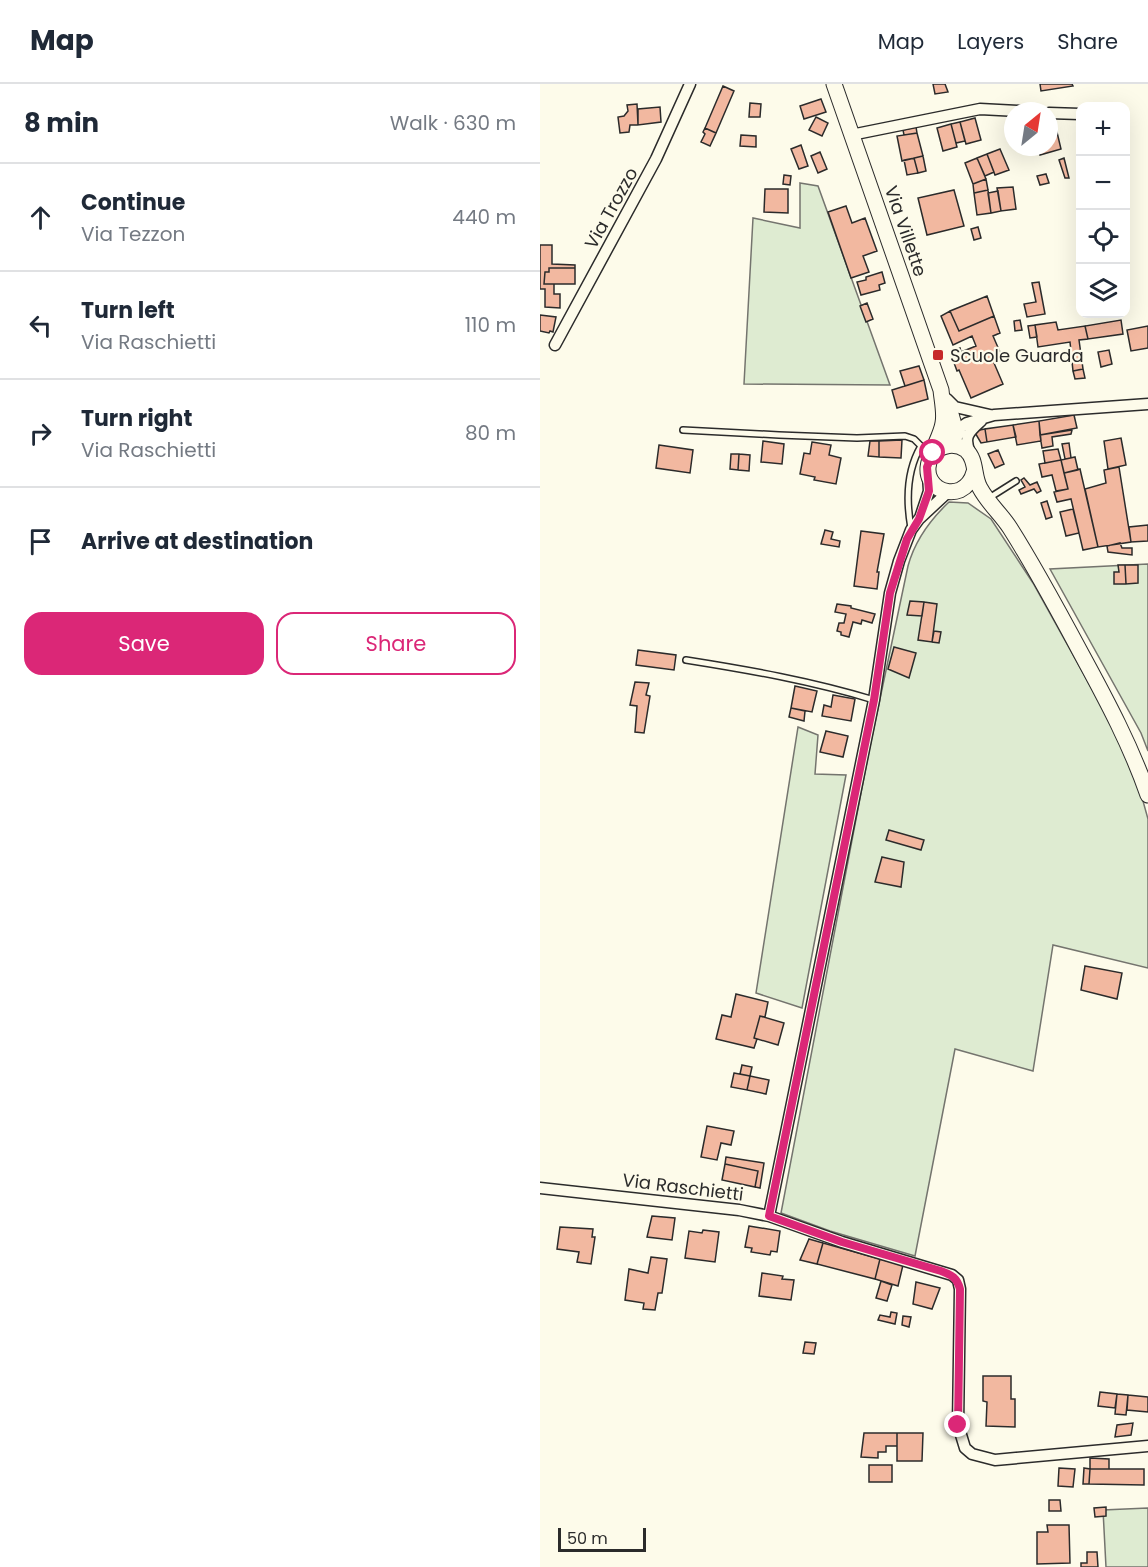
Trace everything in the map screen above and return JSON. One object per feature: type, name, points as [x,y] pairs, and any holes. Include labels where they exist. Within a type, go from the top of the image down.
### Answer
[{"type":"street","name":"Via Trozzo","points":[[555,345],[656,159],[690,84]]},
{"type":"street","name":"Via Villette","points":[[834,84],[952,418],[953,445]]},
{"type":"street","points":[[852,135],[980,109],[1004,110]]},
{"type":"street","points":[[1058,113],[1076,114]]},
{"type":"street","name":"Via Villette","points":[[928,475],[929,459],[944,423],[940,389]]},
{"type":"street","points":[[940,389],[956,407],[991,415],[1148,404]]},
{"type":"street","points":[[953,445],[961,427],[991,415]]},
{"type":"street","points":[[991,415],[967,436],[966,443],[979,486],[1008,525],[1110,707],[1138,765],[1148,795]]},
{"type":"street","points":[[769,1216],[874,700],[890,593],[911,530],[919,519],[953,491],[969,483],[973,466],[964,449],[953,445],[944,446],[933,453]]},
{"type":"street","points":[[928,475],[935,486],[992,505]]},
{"type":"street","points":[[919,519],[929,491],[928,475]]},
{"type":"street","name":"Via Raschietti","points":[[540,1188],[739,1209],[769,1216],[842,1242],[952,1275],[958,1280],[960,1289],[958,1425],[965,1448],[972,1454],[995,1460],[1148,1446]]},
{"type":"lane","points":[[683,430],[779,435],[905,436],[914,439],[921,446],[912,465],[908,492],[911,530]]},
{"type":"lane","points":[[992,505],[1016,481]]},
{"type":"lane","points":[[686,660],[828,686],[874,700]]},
{"type":"green space","points":[[800,183],[818,186],[890,385],[744,384],[753,218],[800,228]]},
{"type":"green space","points":[[949,502],[968,503],[991,519],[1033,583],[1122,743],[1138,783],[1148,819],[1148,968],[1053,945],[1033,1071],[955,1049],[915,1256],[830,1231],[781,1213],[869,751],[908,566],[924,531]]},
{"type":"green space","points":[[1148,564],[1148,751],[1141,733],[1050,569]]},
{"type":"green space","points":[[798,727],[818,735],[815,774],[846,775],[802,1008],[756,993]]},
{"type":"green space","points":[[1148,1508],[1148,1567],[1106,1567],[1103,1510]]},
{"type":"building","points":[[933,84],[945,84],[948,92],[935,94]]},
{"type":"building","points":[[1040,84],[1072,84],[1073,86],[1041,91]]},
{"type":"building","points":[[723,86],[734,91],[716,133],[705,128]]},
{"type":"building","points":[[821,99],[826,112],[804,119],[800,106]]},
{"type":"building","points":[[750,103],[761,104],[760,117],[749,117]]},
{"type":"building","points":[[637,104],[638,125],[630,125],[629,132],[620,133],[618,117],[624,116],[628,111],[627,105]]},
{"type":"building","points":[[660,107],[661,122],[638,125],[638,109]]},
{"type":"building","points":[[816,117],[828,123],[822,136],[809,130]]},
{"type":"building","points":[[975,118],[981,140],[966,144],[960,122]]},
{"type":"building","points":[[960,122],[965,141],[956,143],[951,124]]},
{"type":"building","points":[[951,124],[957,147],[943,151],[937,128]]},
{"type":"building","points":[[916,127],[917,133],[904,135],[903,130]]},
{"type":"building","points":[[705,128],[716,133],[710,146],[701,142]]},
{"type":"building","points":[[917,133],[923,156],[902,161],[897,136]]},
{"type":"building","points":[[741,135],[756,136],[756,147],[740,146]]},
{"type":"building","points":[[801,145],[808,166],[799,169],[791,149]]},
{"type":"building","points":[[1000,149],[1009,170],[995,175],[987,154]]},
{"type":"building","points":[[820,152],[827,169],[818,173],[811,156]]},
{"type":"building","points":[[987,154],[994,172],[985,176],[977,158]]},
{"type":"building","points":[[923,156],[926,171],[918,173],[914,158]]},
{"type":"building","points":[[914,158],[918,173],[907,175],[904,160]]},
{"type":"building","points":[[977,158],[986,179],[973,184],[965,163]]},
{"type":"building","points":[[1064,158],[1069,178],[1065,178],[1059,160]]},
{"type":"building","points":[[1046,174],[1049,183],[1040,185],[1037,176]]},
{"type":"building","points":[[784,175],[791,176],[790,185],[783,184]]},
{"type":"building","points":[[986,179],[988,190],[974,193],[973,184]]},
{"type":"building","points":[[1013,187],[1016,209],[1001,211],[997,188]]},
{"type":"building","points":[[765,189],[788,189],[788,213],[764,212]]},
{"type":"building","points":[[954,190],[964,226],[927,235],[918,198]]},
{"type":"building","points":[[988,190],[991,213],[977,215],[974,193]]},
{"type":"building","points":[[998,191],[1001,211],[991,213],[988,193]]},
{"type":"building","points":[[846,206],[852,223],[865,218],[877,251],[863,256],[869,272],[851,278],[828,212]]},
{"type":"building","points":[[978,227],[981,238],[974,240],[971,229]]},
{"type":"building","points":[[540,245],[552,245],[552,264],[575,265],[575,268],[549,268],[549,272],[545,272],[544,284],[554,284],[554,294],[560,294],[560,308],[545,307],[545,289],[540,289]]},
{"type":"building","points":[[549,268],[575,268],[575,284],[544,284],[545,272],[549,272]]},
{"type":"building","points":[[882,272],[885,283],[879,285],[880,290],[861,295],[857,282]]},
{"type":"building","points":[[1039,282],[1045,314],[1027,317],[1024,304],[1036,302],[1032,283]]},
{"type":"building","points":[[987,296],[994,316],[959,331],[950,311]]},
{"type":"building","points":[[867,303],[873,319],[866,322],[860,306]]},
{"type":"building","points":[[950,311],[959,331],[994,316],[1000,333],[993,336],[1003,359],[994,363],[1003,384],[971,398],[950,352],[960,348],[961,352],[976,346],[972,336],[953,345],[941,316]]},
{"type":"building","points":[[540,315],[556,317],[553,332],[540,331]]},
{"type":"building","points":[[1020,320],[1022,330],[1015,331],[1014,321]]},
{"type":"building","points":[[1121,320],[1123,334],[1088,339],[1085,326]]},
{"type":"building","points":[[1056,322],[1058,330],[1085,326],[1088,339],[1079,340],[1083,369],[1073,371],[1070,342],[1038,347],[1035,325]]},
{"type":"building","points":[[1035,325],[1037,337],[1030,338],[1028,326]]},
{"type":"building","points":[[1148,326],[1148,348],[1131,351],[1127,330]]},
{"type":"building","points":[[1109,350],[1112,364],[1101,367],[1098,352]]},
{"type":"building","points":[[919,366],[924,380],[905,386],[900,371]]},
{"type":"building","points":[[1083,369],[1085,378],[1075,379],[1073,371]]},
{"type":"building","points":[[924,380],[928,399],[897,408],[892,390]]},
{"type":"building","points":[[1074,415],[1077,428],[1040,435],[1039,421]]},
{"type":"building","points":[[1039,421],[1041,441],[1017,445],[1013,425]]},
{"type":"building","points":[[1013,425],[1016,437],[987,442],[985,429]]},
{"type":"building","points":[[985,429],[987,442],[981,443],[974,431]]},
{"type":"building","points":[[1072,430],[1071,434],[1052,437],[1053,446],[1042,448],[1040,435]]},
{"type":"building","points":[[1121,438],[1126,465],[1108,469],[1104,441]]},
{"type":"building","points":[[902,440],[901,458],[879,457],[879,441]]},
{"type":"building","points":[[763,441],[784,444],[782,464],[761,462]]},
{"type":"building","points":[[870,441],[879,441],[879,457],[868,456]]},
{"type":"building","points":[[812,442],[831,445],[829,455],[841,458],[836,484],[814,480],[815,477],[800,474],[804,453],[810,454]]},
{"type":"building","points":[[1069,443],[1071,458],[1065,459],[1062,444]]},
{"type":"building","points":[[659,445],[693,450],[690,473],[656,468]]},
{"type":"building","points":[[1058,449],[1061,460],[1045,463],[1043,451]]},
{"type":"building","points":[[998,450],[1004,464],[995,468],[988,454]]},
{"type":"building","points":[[731,454],[739,454],[738,470],[730,469]]},
{"type":"building","points":[[739,454],[750,455],[749,471],[738,470]]},
{"type":"building","points":[[1075,457],[1078,470],[1064,473],[1061,460]]},
{"type":"building","points":[[1061,460],[1068,489],[1056,491],[1052,475],[1042,477],[1039,464]]},
{"type":"building","points":[[1119,467],[1131,542],[1098,547],[1085,489],[1106,483],[1104,470]]},
{"type":"building","points":[[1080,469],[1098,547],[1083,550],[1071,499],[1057,502],[1054,492],[1068,489],[1064,473]]},
{"type":"building","points":[[1024,478],[1030,485],[1037,482],[1041,491],[1037,493],[1034,489],[1021,494],[1019,490],[1025,487],[1021,480]]},
{"type":"building","points":[[1047,501],[1052,517],[1046,519],[1041,503]]},
{"type":"building","points":[[1073,509],[1079,533],[1066,536],[1060,512]]},
{"type":"building","points":[[1148,525],[1148,541],[1131,542],[1129,527]]},
{"type":"building","points":[[825,530],[833,532],[831,539],[840,541],[839,547],[821,544]]},
{"type":"building","points":[[861,531],[884,534],[877,572],[879,572],[877,589],[854,586]]},
{"type":"building","points":[[1120,543],[1122,548],[1132,548],[1132,555],[1108,552],[1107,546]]},
{"type":"building","points":[[1118,565],[1125,565],[1126,584],[1114,584],[1114,572],[1119,572]]},
{"type":"building","points":[[1125,565],[1138,565],[1138,583],[1126,584]]},
{"type":"building","points":[[910,601],[924,602],[922,616],[907,615]]},
{"type":"building","points":[[924,602],[937,604],[932,642],[918,640]]},
{"type":"building","points":[[837,604],[875,614],[872,623],[862,620],[861,624],[853,622],[849,637],[841,635],[841,632],[837,631],[839,623],[844,623],[846,614],[835,612]]},
{"type":"building","points":[[934,631],[941,632],[939,643],[932,642]]},
{"type":"building","points":[[894,647],[916,653],[909,678],[888,669]]},
{"type":"building","points":[[638,650],[676,655],[674,670],[636,665]]},
{"type":"building","points":[[635,682],[649,683],[646,695],[650,696],[644,733],[635,732],[637,706],[630,705]]},
{"type":"building","points":[[795,686],[817,691],[812,712],[791,708]]},
{"type":"building","points":[[833,695],[855,699],[851,721],[822,716],[824,705],[831,707]]},
{"type":"building","points":[[791,708],[805,711],[804,721],[789,717]]},
{"type":"building","points":[[826,731],[848,736],[843,757],[820,752]]},
{"type":"building","points":[[889,830],[924,840],[921,850],[886,840]]},
{"type":"building","points":[[882,857],[904,862],[901,887],[875,882]]},
{"type":"building","points":[[1085,966],[1122,973],[1117,999],[1081,990]]},
{"type":"building","points":[[736,994],[768,1002],[765,1017],[760,1016],[754,1038],[757,1039],[754,1048],[716,1039],[722,1015],[731,1017]]},
{"type":"building","points":[[760,1016],[784,1023],[778,1045],[754,1038]]},
{"type":"building","points":[[742,1065],[752,1067],[750,1076],[740,1074]]},
{"type":"building","points":[[734,1073],[750,1076],[747,1090],[731,1087]]},
{"type":"building","points":[[750,1076],[769,1080],[766,1094],[747,1090]]},
{"type":"building","points":[[707,1126],[734,1131],[731,1145],[721,1143],[717,1160],[701,1157]]},
{"type":"building","points":[[726,1157],[764,1163],[760,1188],[755,1187],[758,1171],[725,1164]]},
{"type":"building","points":[[725,1164],[758,1171],[755,1187],[722,1180]]},
{"type":"building","points":[[652,1216],[675,1218],[672,1240],[647,1237]]},
{"type":"building","points":[[749,1226],[780,1231],[777,1252],[771,1251],[770,1255],[751,1252],[752,1248],[745,1247]]},
{"type":"building","points":[[560,1227],[593,1229],[592,1237],[595,1237],[591,1264],[577,1262],[579,1252],[557,1249]]},
{"type":"building","points":[[703,1230],[719,1232],[715,1262],[685,1258],[689,1231],[702,1233]]},
{"type":"building","points":[[809,1239],[823,1243],[817,1264],[800,1260]]},
{"type":"building","points":[[823,1243],[880,1259],[875,1279],[817,1264]]},
{"type":"building","points":[[651,1257],[667,1259],[662,1293],[658,1293],[655,1310],[643,1309],[644,1303],[625,1300],[629,1269],[648,1273]]},
{"type":"building","points":[[880,1259],[903,1265],[898,1286],[875,1279]]},
{"type":"building","points":[[762,1273],[794,1280],[791,1300],[759,1296]]},
{"type":"building","points":[[881,1281],[892,1285],[887,1301],[876,1298]]},
{"type":"building","points":[[916,1282],[940,1288],[932,1309],[913,1304]]},
{"type":"building","points":[[891,1312],[897,1313],[895,1324],[878,1320],[880,1315],[890,1317]]},
{"type":"building","points":[[903,1316],[911,1317],[909,1327],[902,1325]]},
{"type":"building","points":[[805,1342],[816,1343],[814,1354],[803,1353]]},
{"type":"building","points":[[983,1376],[1011,1376],[1011,1399],[1015,1399],[1015,1427],[986,1426],[987,1402],[983,1401]]},
{"type":"building","points":[[1100,1392],[1117,1394],[1115,1408],[1098,1406]]},
{"type":"building","points":[[1117,1394],[1128,1395],[1126,1415],[1115,1414]]},
{"type":"building","points":[[1128,1395],[1148,1397],[1148,1412],[1127,1410]]},
{"type":"building","points":[[1133,1423],[1131,1435],[1115,1437],[1117,1425]]},
{"type":"building","points":[[864,1433],[897,1433],[897,1446],[886,1446],[886,1452],[878,1452],[878,1458],[861,1457]]},
{"type":"building","points":[[897,1433],[923,1433],[922,1461],[897,1461]]},
{"type":"building","points":[[1090,1458],[1109,1459],[1109,1469],[1090,1469]]},
{"type":"building","points":[[869,1465],[892,1465],[892,1482],[869,1482]]},
{"type":"building","points":[[1059,1468],[1075,1469],[1073,1487],[1058,1486]]},
{"type":"building","points":[[1084,1468],[1090,1469],[1089,1484],[1083,1484]]},
{"type":"building","points":[[1090,1469],[1144,1469],[1144,1485],[1089,1484]]},
{"type":"building","points":[[1049,1500],[1060,1500],[1061,1511],[1049,1511]]},
{"type":"building","points":[[1106,1507],[1106,1516],[1095,1517],[1094,1508]]},
{"type":"building","points":[[1047,1525],[1069,1525],[1070,1563],[1037,1564],[1037,1532],[1048,1532]]},
{"type":"building","points":[[1087,1552],[1097,1552],[1098,1567],[1081,1567],[1081,1563],[1087,1563]]},
{"type":"place","name":"Scuole Guarda","points":[[938,355]]},
{"type":"route","points":[[933,453],[927,467],[929,491],[919,519],[907,539],[890,593],[874,700],[769,1216],[842,1242],[941,1271],[958,1280],[960,1289],[958,1425]]}]
